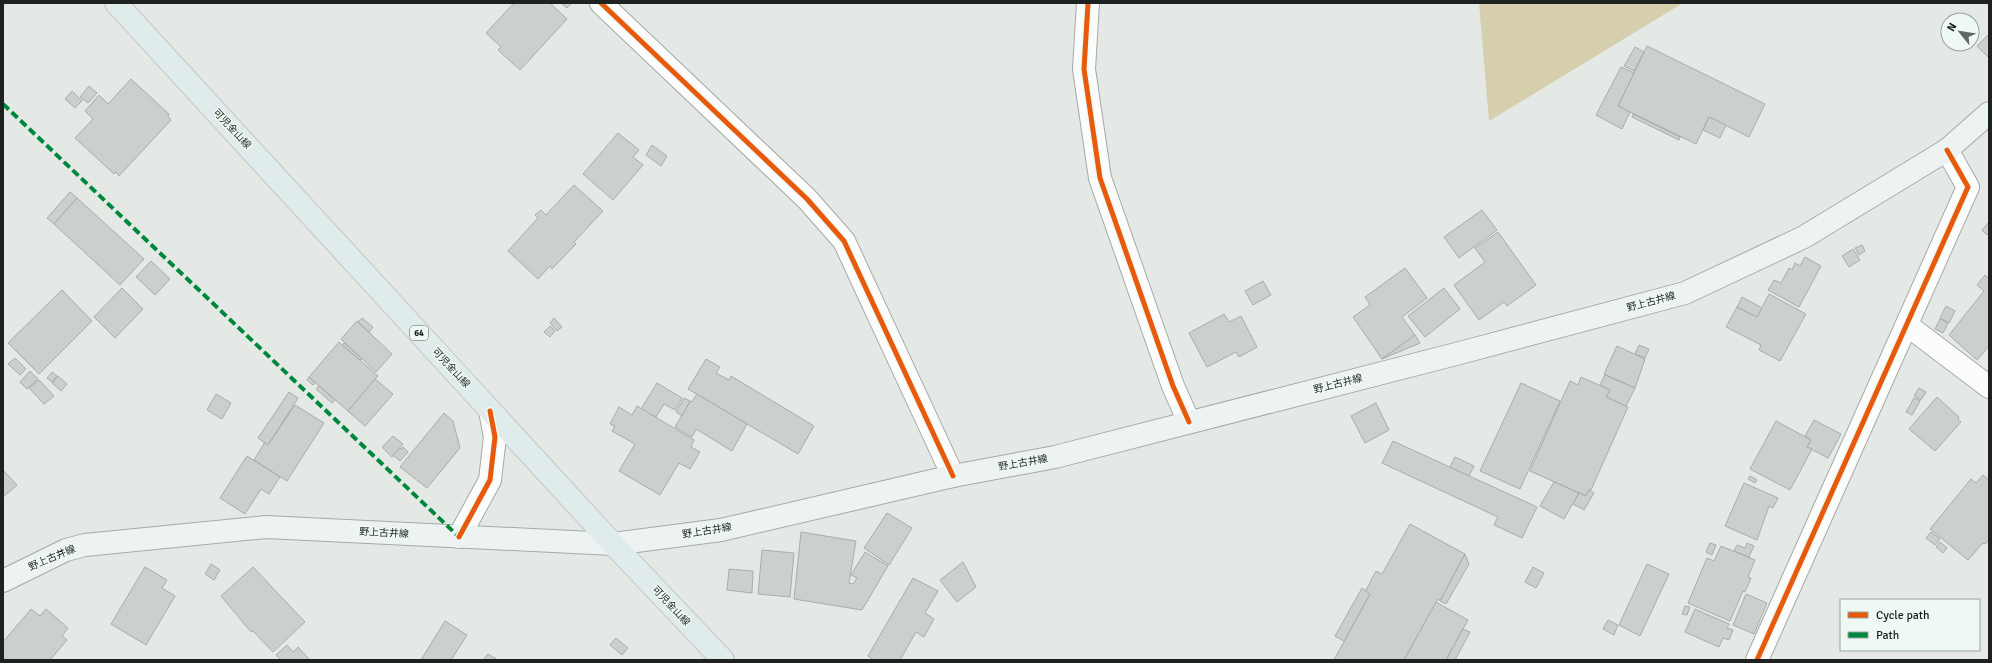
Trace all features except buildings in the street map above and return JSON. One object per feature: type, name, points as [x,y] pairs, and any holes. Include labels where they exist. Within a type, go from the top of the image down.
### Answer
[{"type":"main road","name":"可児金山線","points":[[116,3],[490,411],[723,660]]},
{"type":"main road","name":"野上古井線","points":[[4,579],[66,550],[85,545],[266,527],[613,544],[721,530],[953,476],[1055,457],[1456,354],[1685,293],[1804,237],[1947,150],[1989,113]]},
{"type":"street","points":[[601,3],[807,199],[844,242],[953,476]]},
{"type":"street","points":[[1088,3],[1084,69],[1100,178],[1173,386],[1189,422]]},
{"type":"street","points":[[1757,660],[1968,187],[1947,150]]},
{"type":"street","points":[[1907,325],[1989,387]]},
{"type":"street","points":[[459,537],[490,480],[495,437],[490,411]]},
{"type":"shaded area","points":[[1479,3],[1683,3],[1489,121]]},
{"type":"marked path","points":[[3,104],[459,537]]},
{"type":"cycle path","points":[[601,3],[807,199],[844,241],[953,476]]},
{"type":"cycle path","points":[[1088,3],[1084,69],[1100,178],[1173,386],[1189,422]]},
{"type":"cycle path","points":[[1757,660],[1968,187],[1947,150]]},
{"type":"cycle path","points":[[459,537],[490,480],[495,437],[490,411]]}]
